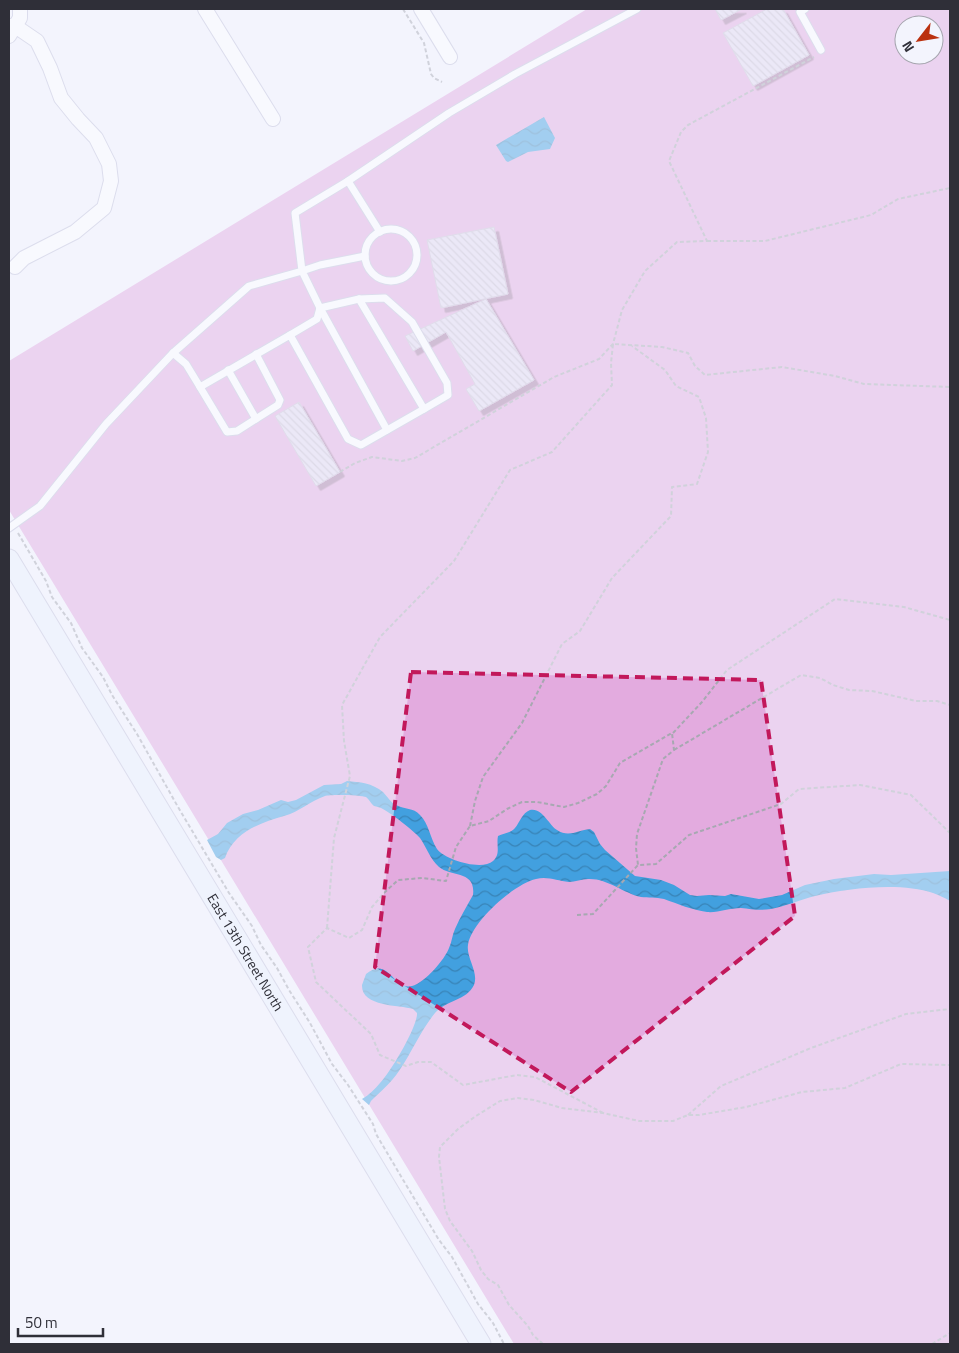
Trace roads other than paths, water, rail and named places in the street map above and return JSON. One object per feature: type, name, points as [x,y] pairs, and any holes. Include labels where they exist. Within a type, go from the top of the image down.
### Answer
[{"type":"main road","name":"East 13th Street North","points":[[9,559],[481,1344]]},
{"type":"street","points":[[11,266],[75,232],[104,208],[111,181],[109,164],[96,138],[61,98],[50,68],[37,41],[11,29],[20,18],[20,9]]},
{"type":"street","points":[[205,9],[273,119]]},
{"type":"street","points":[[421,9],[450,57]]},
{"type":"lane","points":[[387,430],[320,308],[302,271],[295,213],[457,108],[515,74],[637,9]]},
{"type":"lane","points":[[806,9],[800,12],[821,50]]},
{"type":"lane","points":[[348,180],[380,232]]},
{"type":"lane","points":[[392,229],[401,231],[414,242],[417,250],[417,259],[409,274],[402,279],[386,281],[378,278],[371,272],[367,264],[366,248],[370,240],[380,232],[392,229]]},
{"type":"lane","points":[[11,527],[40,506],[106,424],[173,353],[249,286],[320,264],[365,256]]},
{"type":"lane","points":[[290,335],[348,439],[361,445],[448,395],[447,383],[412,322],[385,298],[359,299],[320,308]]},
{"type":"lane","points":[[359,299],[424,409]]},
{"type":"lane","points":[[200,387],[317,319],[320,308]]},
{"type":"lane","points":[[173,353],[186,364],[227,432],[237,431],[256,420],[278,405],[280,400],[256,354]]},
{"type":"lane","points":[[228,370],[256,420]]},
{"type":"water","points":[[544,117],[555,138],[550,149],[528,152],[508,162],[506,161],[496,145]]},
{"type":"water","points":[[347,781],[375,787],[399,807],[417,812],[423,819],[437,849],[448,857],[464,863],[481,865],[493,861],[498,852],[498,836],[513,830],[525,813],[534,810],[542,814],[554,828],[561,832],[570,833],[590,829],[594,832],[605,850],[635,876],[661,880],[674,885],[690,895],[725,896],[731,894],[759,899],[782,895],[805,885],[834,879],[874,874],[891,875],[950,871],[950,901],[920,890],[874,887],[828,893],[771,909],[741,908],[707,912],[664,899],[641,897],[595,879],[569,882],[540,878],[527,882],[495,905],[485,915],[471,936],[468,950],[475,980],[471,990],[462,997],[440,1008],[435,1013],[404,1064],[369,1105],[362,1099],[385,1078],[403,1049],[413,1028],[417,1013],[413,1009],[382,1004],[368,997],[363,992],[362,985],[366,974],[374,969],[380,969],[386,971],[400,984],[406,986],[417,984],[428,976],[447,953],[457,925],[473,895],[471,881],[462,875],[439,867],[433,861],[417,835],[396,817],[374,806],[363,796],[328,795],[289,814],[257,826],[241,835],[229,849],[225,858],[221,860],[216,857],[207,840],[218,834],[227,823],[243,814],[281,800],[288,802],[296,800],[324,785],[341,784]]}]
